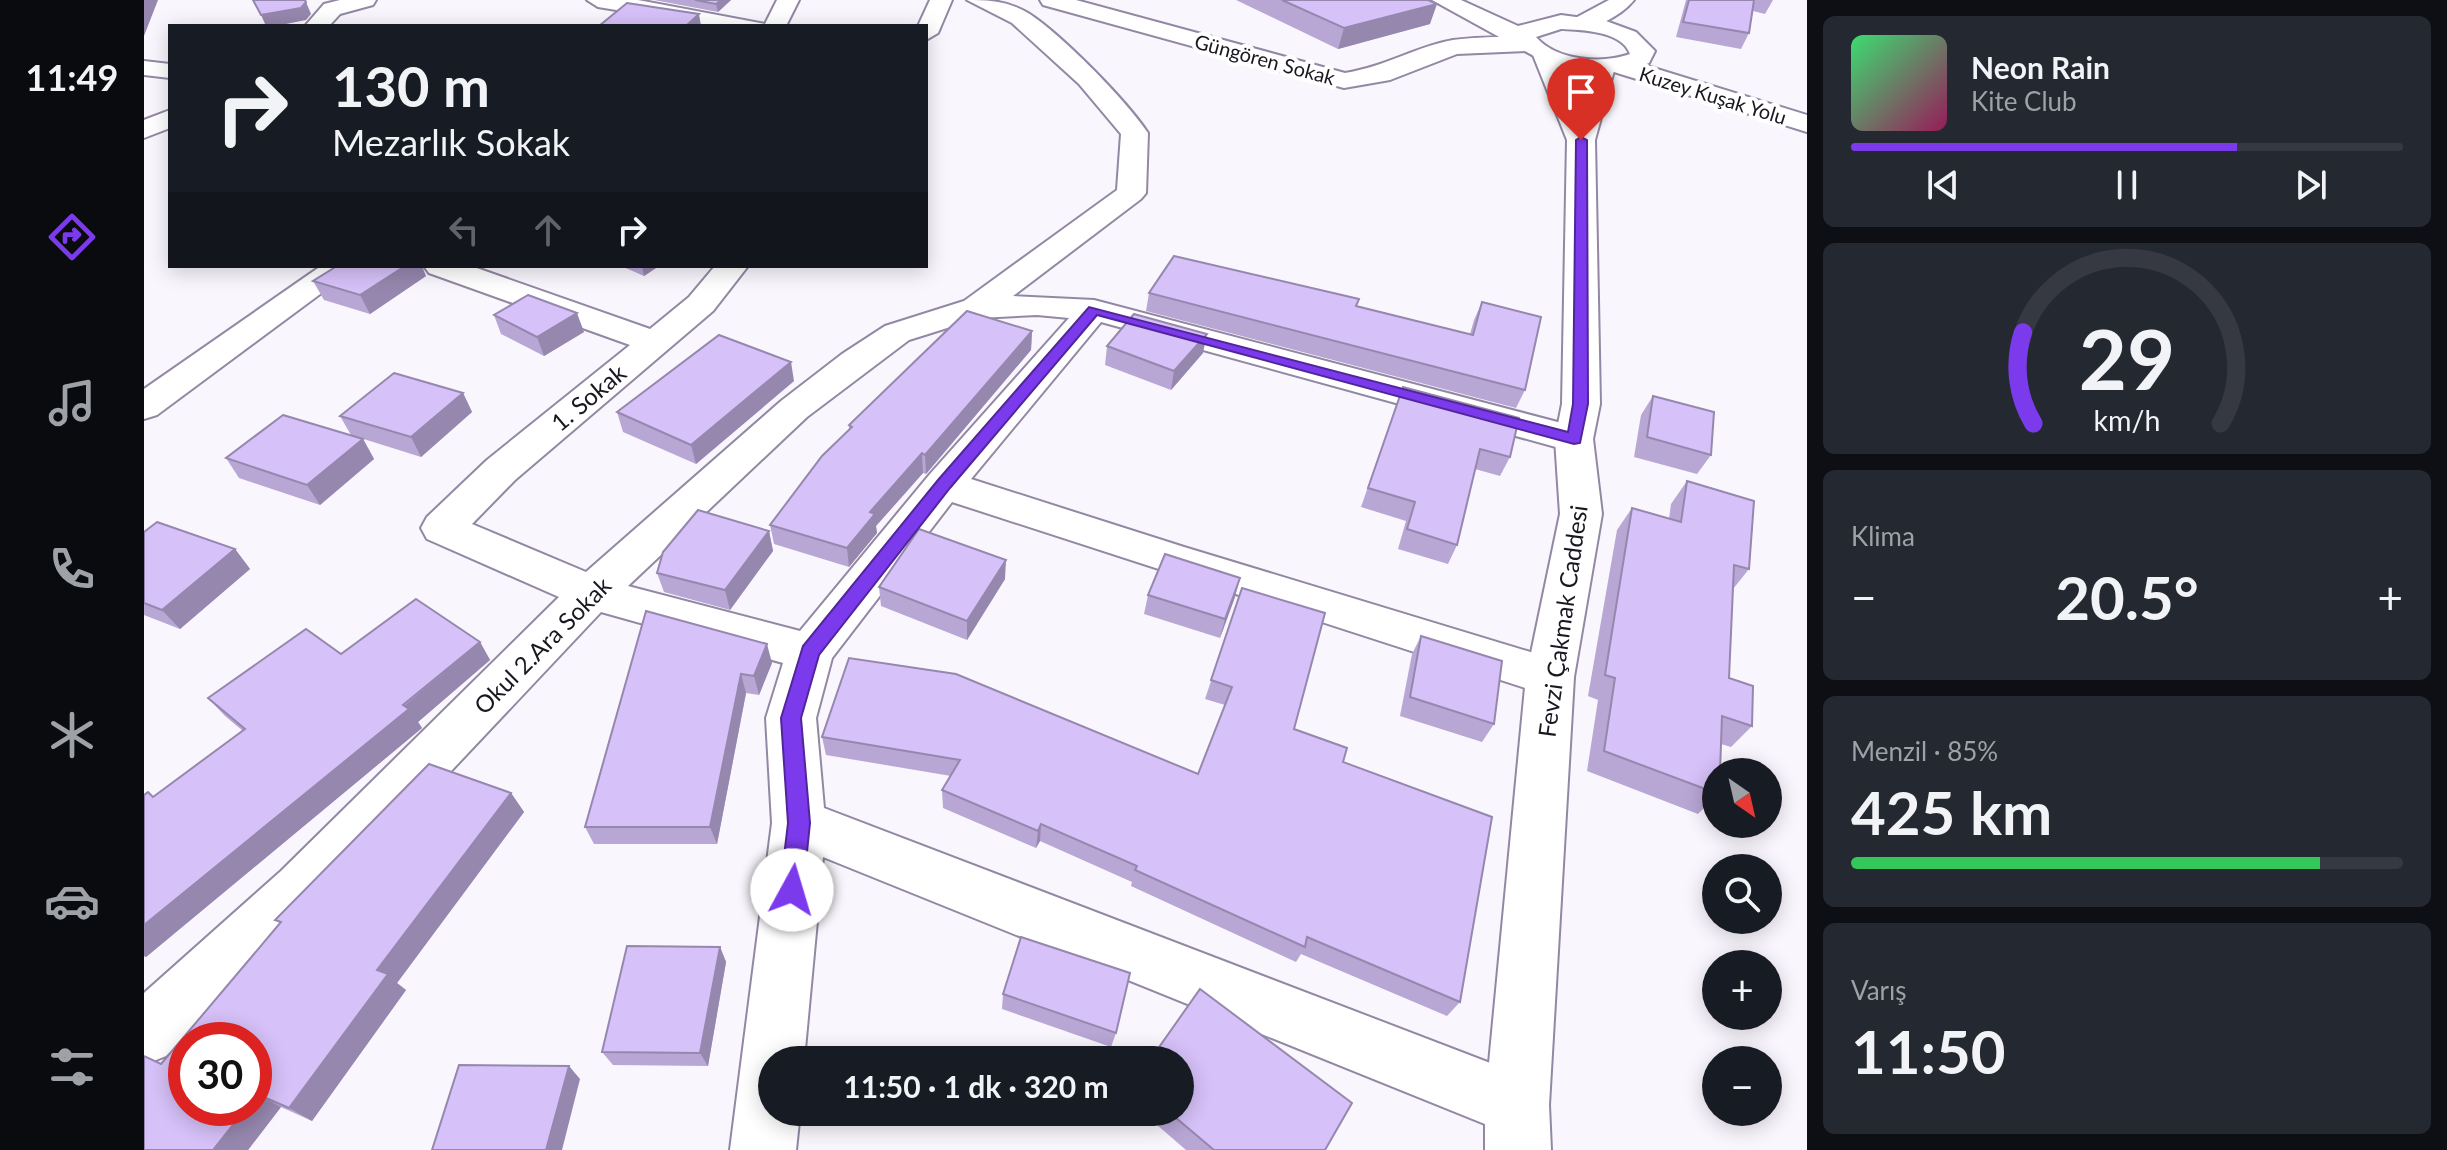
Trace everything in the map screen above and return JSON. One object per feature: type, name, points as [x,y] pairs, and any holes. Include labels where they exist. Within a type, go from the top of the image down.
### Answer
[{"type":"street","points":[[317,24],[327,4],[365,0]]},
{"type":"street","points":[[776,24],[788,0]]},
{"type":"street","points":[[928,29],[941,0]]},
{"type":"street","points":[[976,308],[1131,193],[1136,157],[1135,133],[1088,79],[1020,18],[978,0]]},
{"type":"street","name":"Güngören Sokak","points":[[1051,0],[1344,81],[1381,75],[1454,47],[1532,46]]},
{"type":"street","points":[[1443,0],[1532,46]]},
{"type":"street","points":[[1486,0],[1569,23]]},
{"type":"street","points":[[1581,140],[1532,46],[1527,30],[1607,12],[1623,0]]},
{"type":"street","points":[[610,6],[740,24]]},
{"type":"street","points":[[1581,140],[1610,66],[1641,58],[1643,51],[1634,41],[1643,12]]},
{"type":"street","name":"Kuzey Kuşak Yolu","points":[[1569,23],[1634,41],[1697,74],[1807,110]]},
{"type":"street","name":"Kuzey Kuşak Yolu","points":[[1532,46],[1682,83],[1807,124]]},
{"type":"street","points":[[144,68],[168,71]]},
{"type":"street","points":[[144,130],[168,119]]},
{"type":"street","name":"Fevzi Çakmak Caddesi","points":[[1518,1128],[1550,677],[1581,514],[1574,439],[1581,404],[1581,140]]},
{"type":"street","points":[[144,407],[339,268]]},
{"type":"street","points":[[446,268],[655,342]]},
{"type":"street","name":"1. Sokak","points":[[592,593],[442,528],[501,470],[701,304],[730,268]]},
{"type":"street","points":[[976,308],[1037,305],[1094,310],[1574,439]]},
{"type":"street","name":"Okul 2.Ara Sokak","points":[[144,1034],[301,890],[592,593],[794,409],[897,333],[976,308]]},
{"type":"street","points":[[763,1150],[799,823],[791,718],[810,652],[944,484],[1094,310]]},
{"type":"street","points":[[944,484],[1115,544],[1311,600],[1550,677]]},
{"type":"street","points":[[592,593],[810,652]]},
{"type":"street","points":[[799,823],[1518,1128]]},
{"type":"building","points":[[253,0],[306,2],[301,8],[261,15]]},
{"type":"building","points":[[695,0],[721,0],[716,4]]},
{"type":"building","points":[[1282,0],[1428,0],[1437,4],[1344,28]]},
{"type":"building","points":[[1689,0],[1754,0],[1749,33],[1683,22]]},
{"type":"building","points":[[627,3],[699,14],[688,24],[601,24]]},
{"type":"building","points":[[1174,256],[1359,299],[1356,306],[1473,335],[1482,302],[1541,317],[1525,390],[1149,293]]},
{"type":"building","points":[[334,268],[402,268],[360,295],[313,281]]},
{"type":"building","points":[[528,295],[577,313],[537,337],[494,315]]},
{"type":"building","points":[[967,311],[1032,331],[925,455],[922,453],[870,512],[875,514],[847,548],[770,525],[822,456],[852,427],[849,425]]},
{"type":"building","points":[[1134,314],[1207,334],[1174,371],[1107,346]]},
{"type":"building","points":[[719,335],[791,362],[691,445],[617,412]]},
{"type":"building","points":[[394,373],[463,393],[411,437],[340,416]]},
{"type":"building","points":[[1403,387],[1519,418],[1510,457],[1480,449],[1457,545],[1407,529],[1415,502],[1368,488]]},
{"type":"building","points":[[1653,396],[1714,412],[1711,455],[1647,437]]},
{"type":"building","points":[[283,415],[363,439],[307,485],[226,458]]},
{"type":"building","points":[[1687,481],[1754,501],[1749,569],[1734,565],[1729,678],[1753,686],[1752,726],[1722,716],[1720,758],[1702,758],[1702,788],[1604,751],[1615,678],[1605,675],[1632,508],[1681,522]]},
{"type":"building","points":[[698,510],[769,531],[725,590],[657,573],[663,552]]},
{"type":"building","points":[[157,522],[235,549],[162,610],[144,603],[144,532]]},
{"type":"building","points":[[919,529],[1006,560],[967,621],[879,587]]},
{"type":"building","points":[[1165,554],[1240,578],[1225,619],[1148,595]]},
{"type":"building","points":[[1242,588],[1325,613],[1294,729],[1347,748],[1343,762],[1492,817],[1460,1002],[1307,937],[1305,947],[1135,870],[1137,866],[1041,824],[1038,831],[942,790],[960,760],[822,737],[849,658],[956,674],[1198,774],[1232,687],[1211,680]]},
{"type":"building","points":[[416,599],[480,642],[403,705],[409,709],[144,925],[144,795],[148,792],[153,797],[245,729],[208,698],[306,629],[341,654]]},
{"type":"building","points":[[646,611],[767,644],[754,676],[741,674],[710,827],[585,827]]},
{"type":"building","points":[[1421,636],[1502,661],[1494,724],[1410,697]]},
{"type":"building","points":[[429,764],[511,793],[377,970],[388,974],[289,1108],[272,1101],[272,1022],[196,1022],[281,922],[275,920]]},
{"type":"building","points":[[1021,937],[1130,973],[1116,1033],[1003,994]]},
{"type":"building","points":[[627,946],[720,947],[700,1053],[602,1052]]},
{"type":"building","points":[[1200,989],[1352,1103],[1325,1150],[1214,1150],[1186,1126],[1194,1126],[1194,1046],[1160,1046]]},
{"type":"building","points":[[144,1056],[161,1064],[168,1056],[168,1126],[232,1126],[213,1150],[144,1150]]},
{"type":"building","points":[[459,1065],[569,1066],[546,1150],[432,1150]]},
{"type":"route","points":[[792,890],[799,823],[791,718],[810,652],[944,484],[1094,310],[1574,439],[1581,404],[1581,140]]}]
